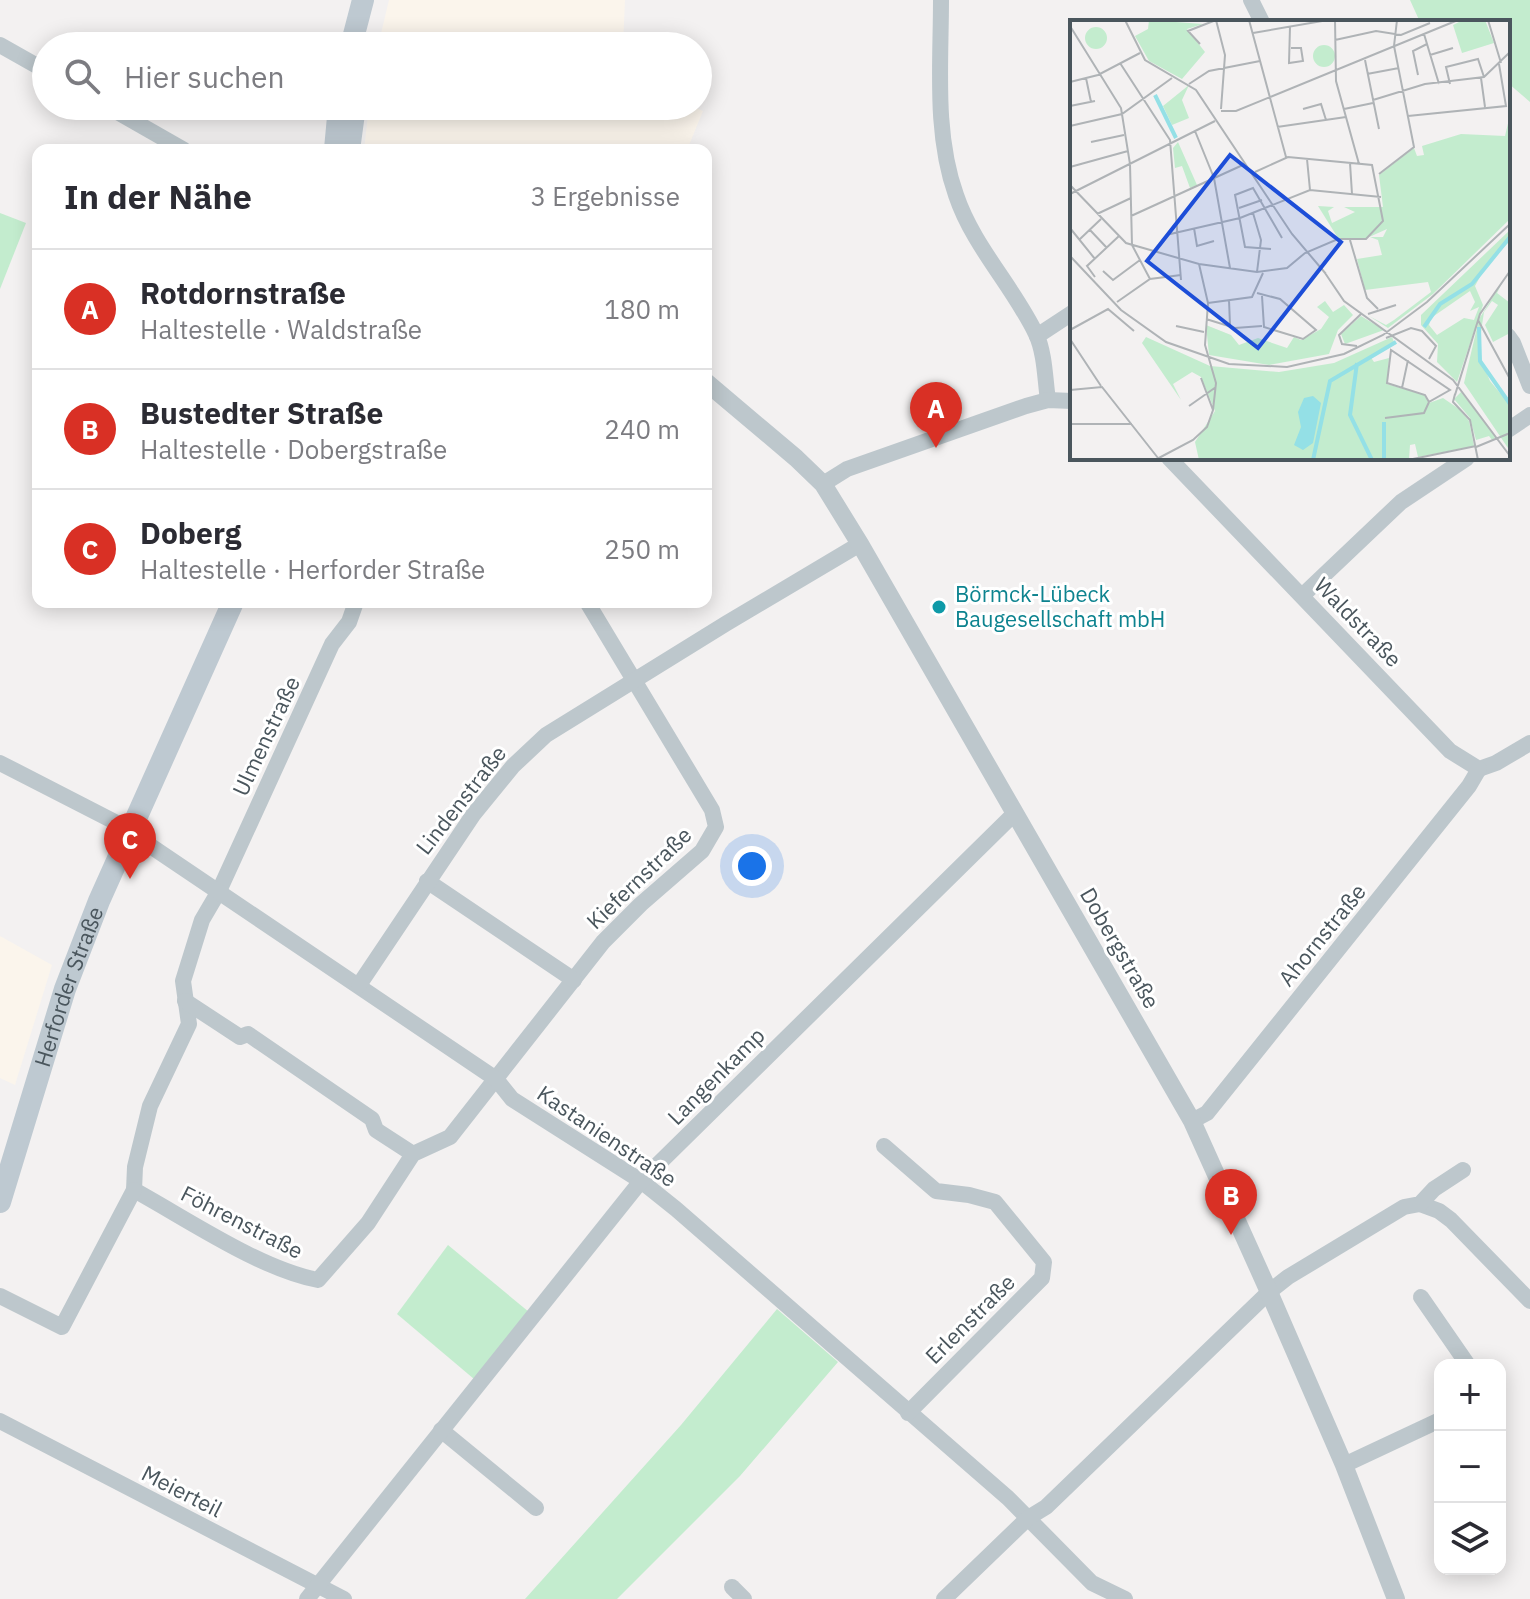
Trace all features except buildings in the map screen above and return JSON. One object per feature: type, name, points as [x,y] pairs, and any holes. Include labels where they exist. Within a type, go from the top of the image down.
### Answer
[{"type":"main road","points":[[355,32],[363,0]]},
{"type":"main road","points":[[368,32],[375,0]]},
{"type":"main road","points":[[336,144],[338,120]]},
{"type":"main road","points":[[350,144],[353,120]]},
{"type":"main road","name":"Herforder Straße","points":[[0,1202],[65,989],[99,901],[230,608]]},
{"type":"street","points":[[941,0],[940,106],[950,176],[971,228],[1037,336],[1048,400]]},
{"type":"street","points":[[1251,0],[1261,20]]},
{"type":"street","points":[[0,45],[32,63]]},
{"type":"street","points":[[132,120],[174,144]]},
{"type":"street","points":[[1037,336],[1070,314]]},
{"type":"street","points":[[1510,339],[1530,386]]},
{"type":"street","name":"Dobergstraße","points":[[712,387],[823,484],[1192,1121],[1344,1465],[1396,1599]]},
{"type":"street","points":[[823,484],[847,469],[1048,400],[1070,401]]},
{"type":"street","points":[[1510,429],[1530,415]]},
{"type":"street","name":"Waldstraße","points":[[1171,460],[1450,751],[1479,769]]},
{"type":"street","points":[[1302,596],[1401,502],[1464,460]]},
{"type":"street","name":"Lindenstraße","points":[[359,985],[473,815],[513,766],[546,735],[860,544]]},
{"type":"street","name":"Ulmenstraße","points":[[219,891],[332,644],[349,622],[354,608]]},
{"type":"street","points":[[591,608],[635,679]]},
{"type":"street","name":"Kiefernstraße","points":[[496,1079],[603,942],[702,851],[716,827],[712,810],[635,679]]},
{"type":"street","points":[[1479,769],[1530,743]]},
{"type":"street","name":"Kastanienstraße","points":[[0,763],[115,822],[496,1079],[512,1099],[641,1181],[1028,1518],[1092,1583],[1125,1599]]},
{"type":"street","name":"Ahornstraße","points":[[1192,1121],[1207,1113],[1469,786],[1479,769]]},
{"type":"street","name":"Langenkamp","points":[[312,1592],[641,1181],[1015,813]]},
{"type":"street","points":[[427,881],[574,980]]},
{"type":"street","points":[[0,1296],[62,1327],[134,1190],[135,1167],[150,1106],[189,1024],[183,981],[202,920],[219,891]]},
{"type":"street","points":[[185,1001],[240,1037],[248,1034],[372,1119],[376,1130],[413,1154],[450,1137],[496,1079]]},
{"type":"street","name":"Erlenstraße","points":[[884,1146],[936,1191],[995,1202],[1044,1262],[1042,1278],[908,1413]]},
{"type":"street","name":"Föhrenstraße","points":[[134,1190],[294,1276],[318,1280],[368,1223],[413,1154]]},
{"type":"street","points":[[1420,1204],[1434,1189],[1463,1170]]},
{"type":"street","points":[[944,1599],[1028,1518],[1046,1507],[1269,1292],[1288,1277],[1404,1207],[1420,1204],[1439,1211],[1530,1301]]},
{"type":"street","points":[[1421,1297],[1464,1359]]},
{"type":"street","name":"Meierteil","points":[[0,1421],[312,1592],[344,1599]]},
{"type":"street","points":[[1344,1465],[1434,1423]]},
{"type":"street","points":[[441,1430],[536,1508]]},
{"type":"shaded area","points":[[389,0],[625,0],[624,32],[381,32]]},
{"type":"shaded area","points":[[367,120],[699,120],[689,144],[365,144]]},
{"type":"shaded area","points":[[0,936],[52,965],[15,1085],[0,1078]]},
{"type":"green space","points":[[1410,0],[1530,0],[1530,102],[1510,85],[1510,20],[1419,20]]},
{"type":"green space","points":[[0,213],[26,223],[0,289]]},
{"type":"green space","points":[[448,1245],[529,1312],[474,1379],[397,1314]]},
{"type":"green space","points":[[777,1309],[838,1362],[740,1476],[617,1599],[525,1599],[681,1425]]},
{"type":"place","name":"Rotdornstraße","points":[[936,448]]},
{"type":"place","name":"Börmck-Lübeck Baugesellschaft mbH","points":[[939,607]]},
{"type":"place","name":"Doberg","points":[[130,879]]},
{"type":"place","name":"Bustedter Straße","points":[[1231,1235]]}]
